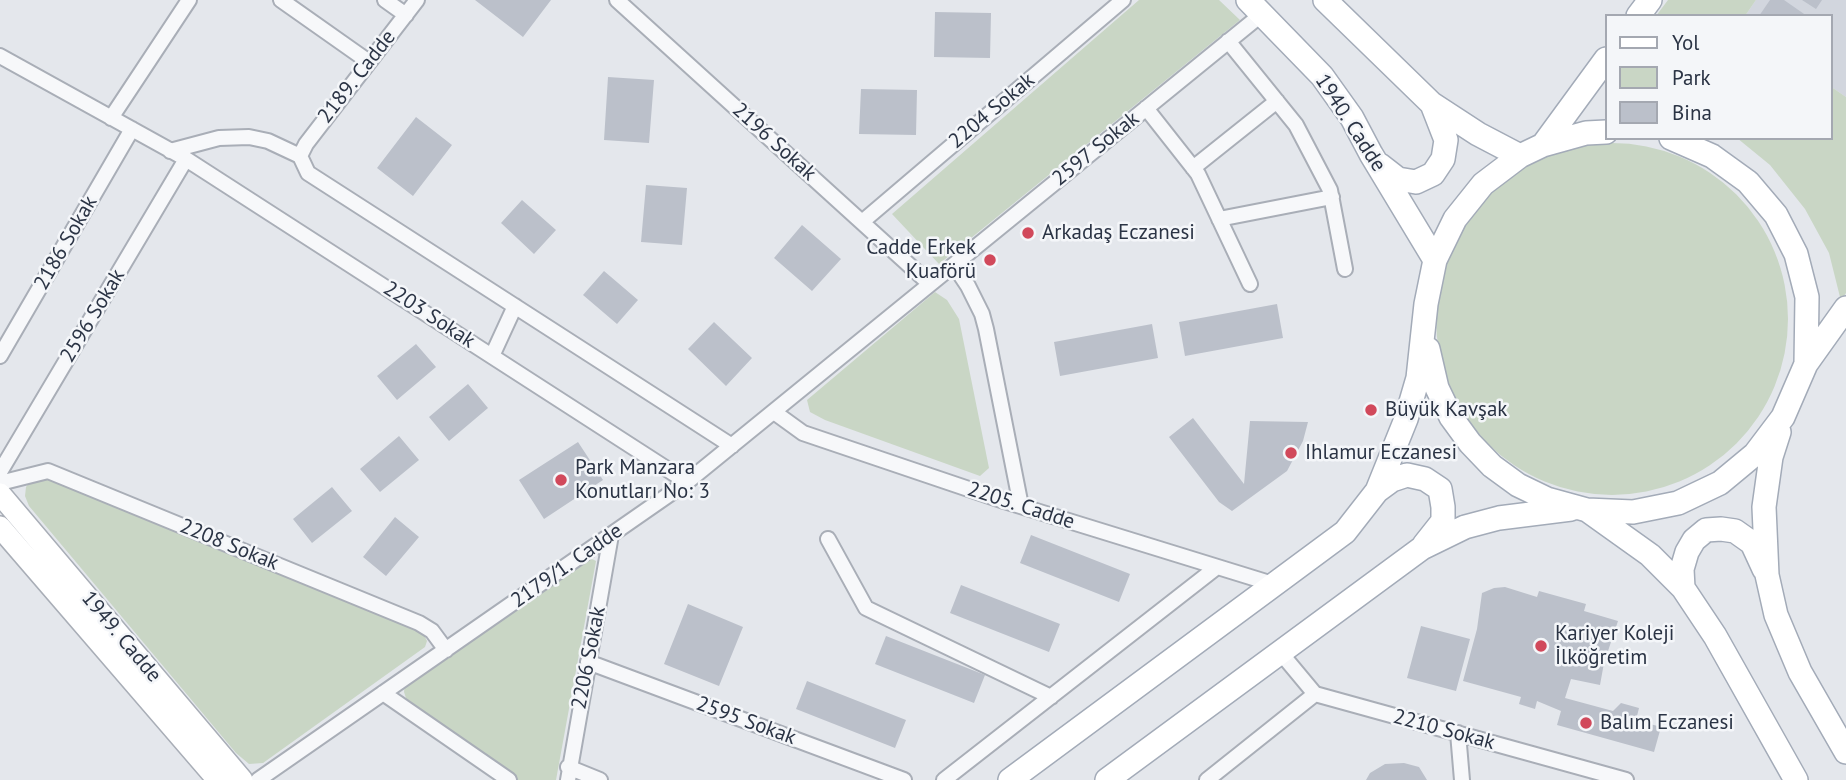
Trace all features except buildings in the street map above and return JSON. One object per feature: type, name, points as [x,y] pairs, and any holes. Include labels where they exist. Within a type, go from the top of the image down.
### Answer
[{"type":"main road","points":[[1325,0],[1432,104],[1478,134],[1520,156]]},
{"type":"main road","name":"1940. Cadde","points":[[1255,7],[1322,76],[1352,118],[1435,260]]},
{"type":"main road","points":[[1543,145],[1604,62]]},
{"type":"main road","points":[[1371,154],[1383,169],[1398,179],[1416,182],[1433,174],[1443,159],[1446,140],[1432,104]]},
{"type":"main road","points":[[1377,491],[1406,419],[1418,379],[1426,304],[1435,260],[1455,219],[1483,184],[1520,156],[1543,145],[1586,133],[1604,132]]},
{"type":"main road","points":[[1676,140],[1712,156],[1748,182],[1776,215],[1796,254],[1807,296],[1806,363]]},
{"type":"main road","points":[[1846,308],[1806,363],[1783,417],[1771,457],[1764,507],[1767,575],[1776,615],[1800,673],[1846,752]]},
{"type":"main road","points":[[1425,325],[1437,388],[1451,417],[1469,443],[1492,466],[1518,485],[1547,499],[1582,509],[1650,555],[1683,588],[1715,636],[1796,780]]},
{"type":"main road","points":[[1422,548],[1465,527],[1499,518],[1582,509],[1633,512],[1678,503],[1720,483],[1755,454],[1783,417]]},
{"type":"main road","points":[[1010,780],[1345,532],[1377,491],[1392,480],[1407,475],[1425,479],[1440,489],[1443,521],[1434,536],[1422,548],[1107,780]]},
{"type":"main road","points":[[1683,588],[1682,569],[1687,552],[1694,540],[1706,530],[1735,531],[1744,537],[1752,543],[1767,575]]},
{"type":"street","points":[[111,118],[189,0]]},
{"type":"street","points":[[281,0],[369,62]]},
{"type":"street","points":[[385,0],[406,15]]},
{"type":"street","name":"2189. Cadde","points":[[300,156],[306,144],[417,0]]},
{"type":"street","name":"2196 Sokak","points":[[617,0],[930,284]]},
{"type":"street","name":"2204 Sokak","points":[[862,222],[1123,0]]},
{"type":"street","name":"2597 Sokak","points":[[930,284],[1228,41],[1255,7]]},
{"type":"street","points":[[1228,41],[1296,125],[1331,190],[1345,269]]},
{"type":"street","points":[[0,56],[170,151],[219,138],[249,137],[268,141],[300,156],[308,173],[732,446]]},
{"type":"street","points":[[1193,168],[1277,101]]},
{"type":"street","points":[[1146,108],[1193,168],[1250,284]]},
{"type":"street","name":"2186 Sokak","points":[[0,356],[132,130]]},
{"type":"street","name":"2203 Sokak","points":[[170,151],[687,482]]},
{"type":"street","name":"2596 Sokak","points":[[0,472],[186,159]]},
{"type":"street","points":[[1219,219],[1332,197]]},
{"type":"street","points":[[954,265],[968,286],[984,321],[1021,506]]},
{"type":"street","name":"2179/1. Cadde","points":[[258,780],[687,482],[930,284]]},
{"type":"street","points":[[492,356],[515,306]]},
{"type":"street","name":"2205. Cadde","points":[[774,412],[803,433],[1021,506],[1276,585]]},
{"type":"street","name":"2208 Sokak","points":[[0,483],[48,471],[419,623],[432,631],[446,650]]},
{"type":"street","name":"1949. Cadde","points":[[0,494],[242,780]]},
{"type":"street","name":"1949. Cadde","points":[[0,527],[218,780]]},
{"type":"street","name":"2206 Sokak","points":[[568,773],[611,535]]},
{"type":"street","points":[[828,539],[866,608],[1051,697]]},
{"type":"street","points":[[944,780],[1217,567]]},
{"type":"street","points":[[1207,780],[1315,694],[1280,652]]},
{"type":"street","name":"2595 Sokak","points":[[588,662],[904,780]]},
{"type":"street","points":[[383,694],[509,780]]},
{"type":"street","name":"2210 Sokak","points":[[1315,694],[1626,780]]},
{"type":"street","points":[[1458,733],[1462,780]]},
{"type":"street","points":[[568,773],[600,780]]},
{"type":"shaded area","points":[[1756,0],[1846,0],[1846,97],[1832,87],[1832,14],[1746,14]]},
{"type":"green space","points":[[1139,0],[1219,0],[1240,20],[939,264],[892,214]]},
{"type":"green space","points":[[1668,0],[1756,0],[1746,14],[1658,14]]},
{"type":"green space","points":[[1832,87],[1846,97],[1846,293],[1841,301],[1829,253],[1805,209],[1770,165],[1739,140],[1832,140]]},
{"type":"green space","points":[[1612,143],[1646,146],[1679,156],[1710,173],[1737,194],[1758,221],[1775,252],[1785,285],[1788,319],[1785,353],[1775,386],[1758,417],[1737,444],[1710,465],[1679,482],[1646,492],[1612,495],[1578,492],[1545,482],[1514,465],[1487,444],[1466,417],[1449,386],[1439,353],[1436,319],[1439,285],[1449,252],[1466,221],[1487,194],[1514,173],[1545,156],[1578,146]]},
{"type":"green space","points":[[935,292],[947,300],[959,319],[989,468],[980,476],[825,420],[810,412],[807,400]]},
{"type":"green space","points":[[46,475],[414,629],[424,635],[427,641],[425,647],[263,763],[249,764],[236,753],[29,506],[25,496],[26,487],[31,480]]},
{"type":"green space","points":[[590,558],[596,561],[556,780],[518,780],[407,701],[405,683]]},
{"type":"place","name":"Arkadaş Eczanesi","points":[[1028,233]]},
{"type":"place","name":"Cadde Erkek Kuaförü","points":[[990,260]]},
{"type":"place","name":"Büyük Kavşak","points":[[1371,410]]},
{"type":"place","name":"Ihlamur Eczanesi","points":[[1291,453]]},
{"type":"place","name":"Park Manzara Konutları No: 3","points":[[561,480]]},
{"type":"place","name":"Kariyer Koleji İlköğretim","points":[[1541,646]]},
{"type":"place","name":"Balım Eczanesi","points":[[1586,723]]}]
